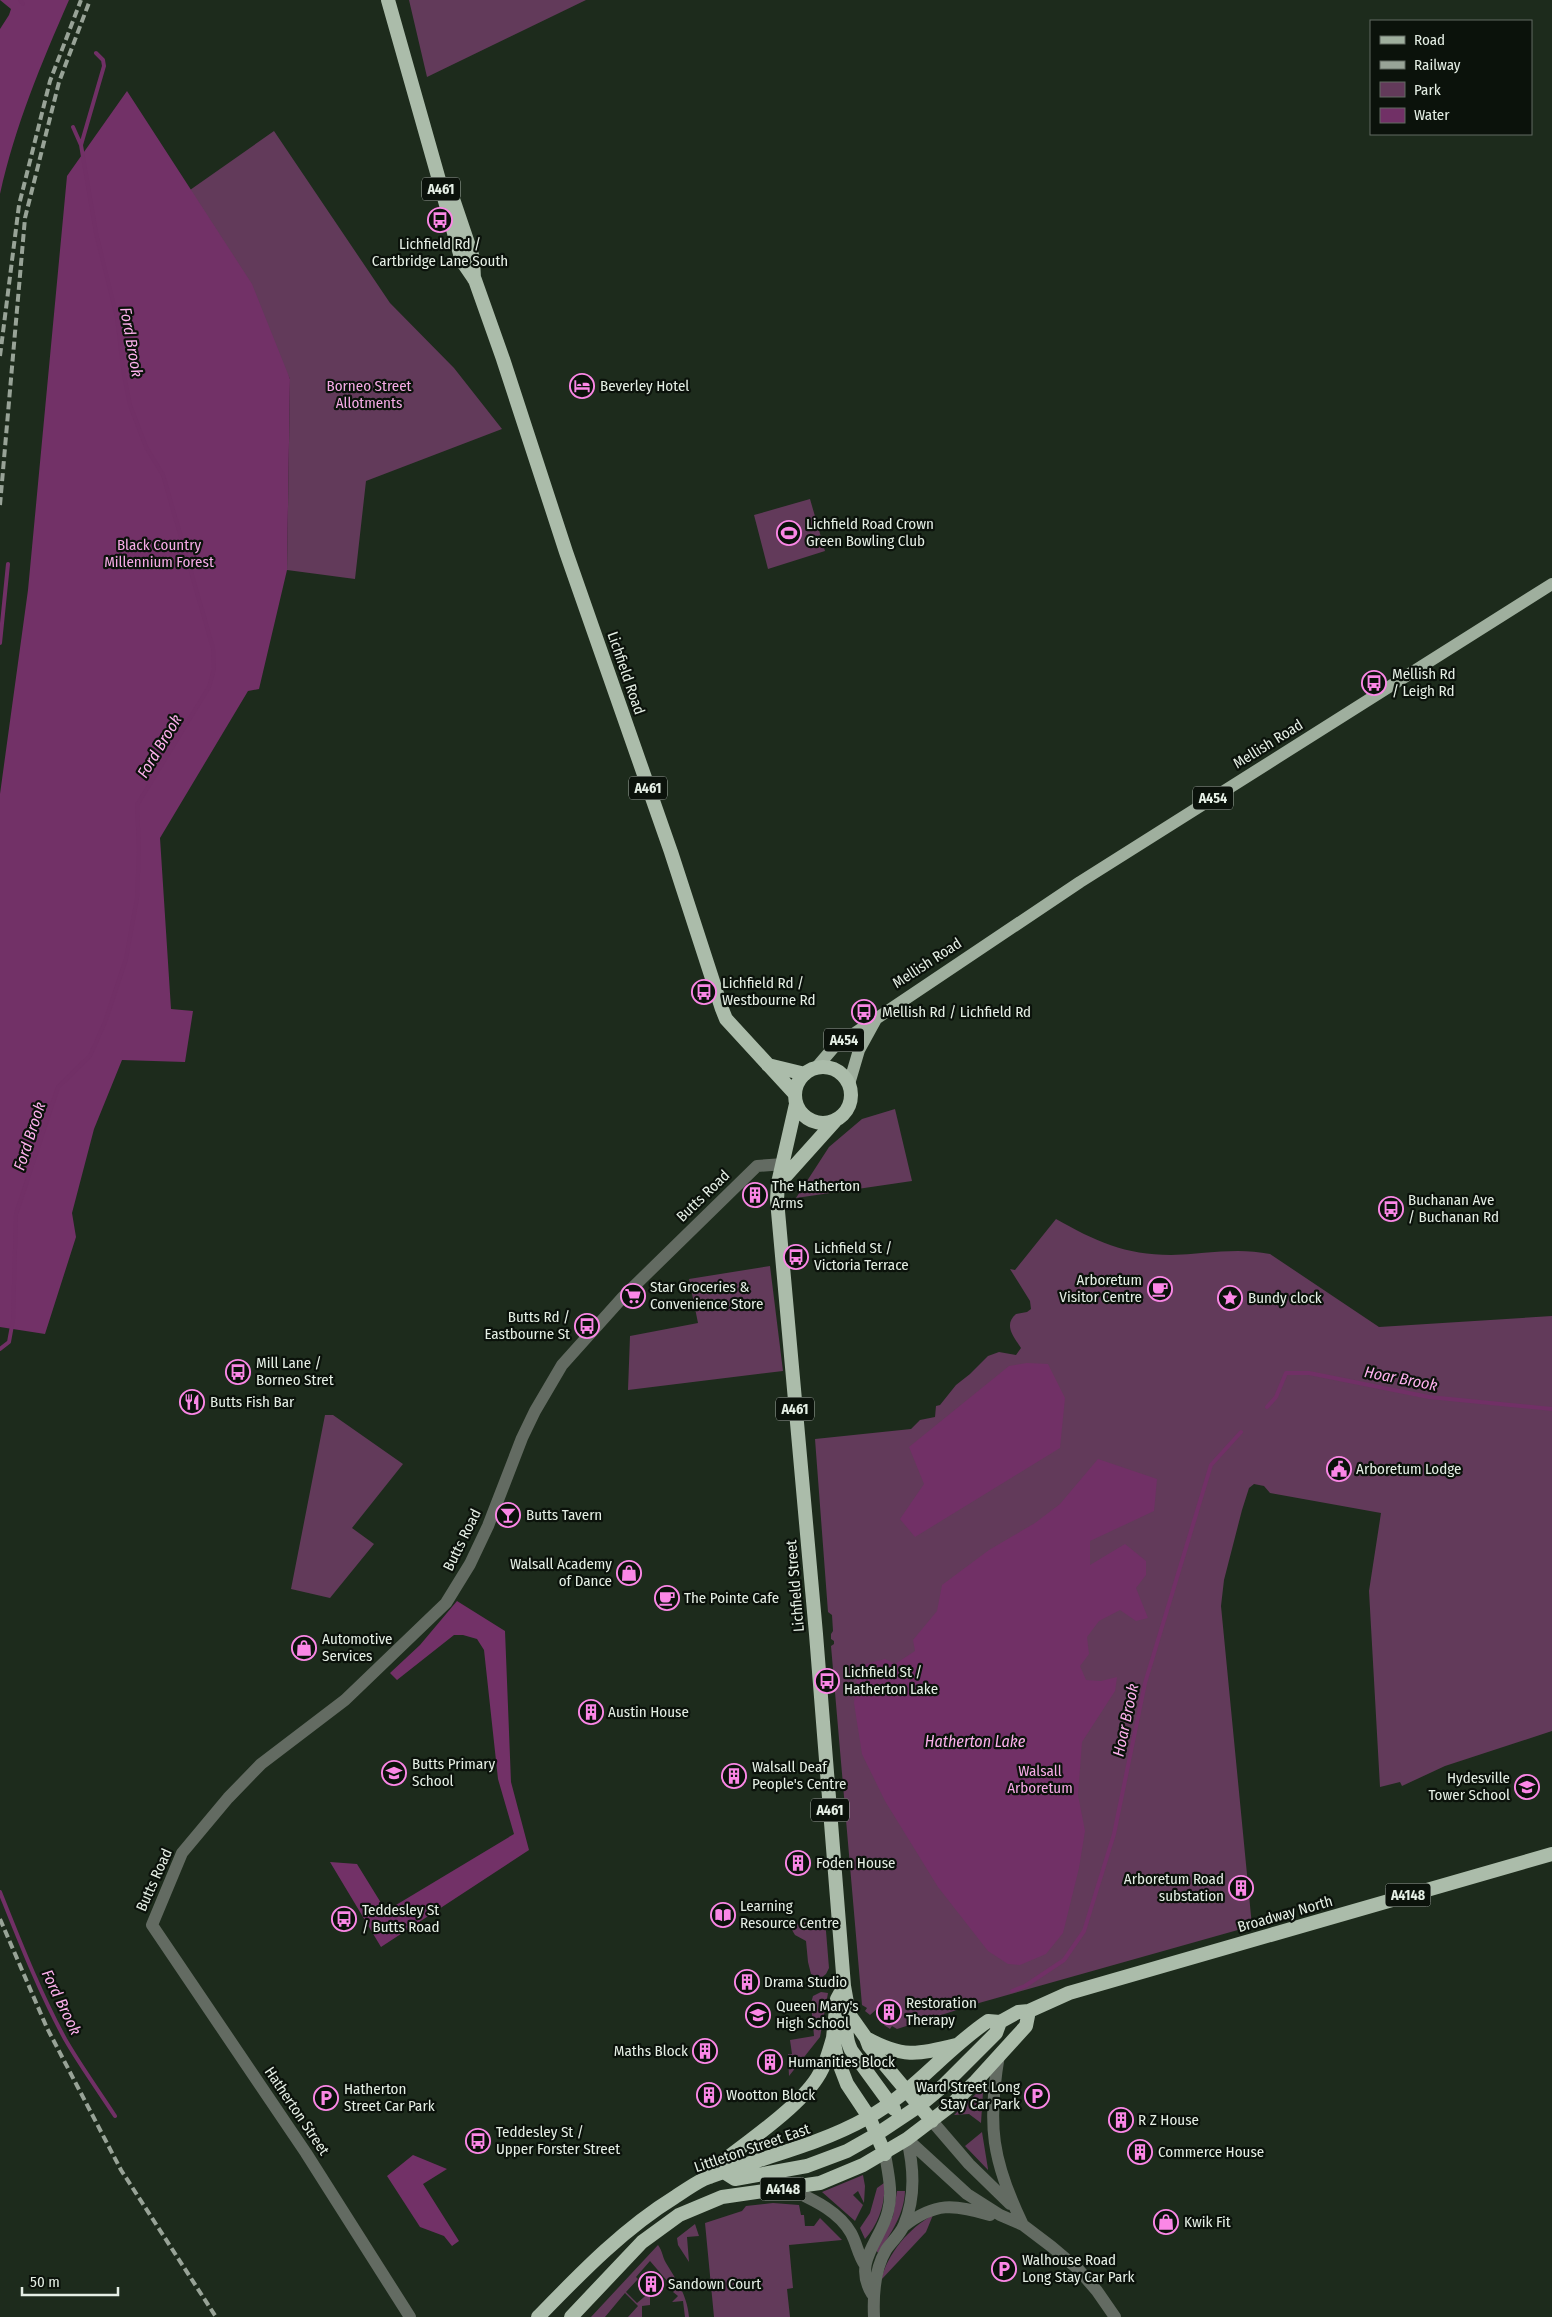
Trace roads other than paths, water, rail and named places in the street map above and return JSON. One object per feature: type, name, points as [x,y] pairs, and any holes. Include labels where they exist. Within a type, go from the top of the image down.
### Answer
[{"type":"highway","name":"Lichfield Road","points":[[388,0],[462,261],[475,280],[503,359],[566,552],[670,852],[722,1009],[726,1019],[796,1099]]},
{"type":"highway","points":[[767,1065],[810,1071],[826,1068],[837,1071],[849,1084],[851,1097],[844,1114],[835,1121],[778,1183]]},
{"type":"highway","points":[[810,1071],[798,1083],[796,1099],[804,1116],[811,1121],[825,1124],[835,1121]]},
{"type":"highway","name":"Lichfield Street","points":[[796,1099],[784,1164],[778,1183],[777,1200],[816,1634],[844,1986],[849,2014],[866,2038],[869,2046],[932,2121]]},
{"type":"highway","name":"Broadway North","points":[[906,2091],[956,2045],[988,2021],[1000,2022],[1018,2012],[1029,2011],[1069,1993],[1552,1854]]},
{"type":"highway","name":"Lichfield Street","points":[[844,1986],[837,1999],[833,2038],[844,2078],[869,2117],[883,2130],[885,2154]]},
{"type":"highway","name":"A4148","points":[[571,2317],[642,2242],[679,2215],[722,2197],[820,2183],[885,2154],[908,2139],[969,2089],[1026,2026],[1029,2011]]},
{"type":"highway","points":[[849,2014],[846,2036],[851,2050],[890,2102],[900,2119],[908,2139]]},
{"type":"highway","points":[[724,2172],[735,2179],[807,2166],[840,2154],[883,2130],[919,2106],[943,2086],[996,2033],[1000,2022]]},
{"type":"highway","points":[[710,2178],[714,2169],[791,2107],[811,2087],[824,2066],[833,2038]]},
{"type":"highway","points":[[866,2038],[901,2054],[928,2052],[956,2045]]},
{"type":"highway","name":"A4148","points":[[869,2117],[906,2091]]},
{"type":"highway","points":[[883,2130],[890,2102]]},
{"type":"highway","name":"Littleton Street East","points":[[538,2317],[628,2231],[667,2201],[724,2172],[820,2141],[869,2117]]},
{"type":"highway","points":[[900,2119],[932,2121]]},
{"type":"highway","points":[[883,2130],[908,2139]]},
{"type":"main road","name":"Mellish Road","points":[[810,1071],[834,1047],[878,1016],[1080,882],[1552,584]]},
{"type":"main road","name":"Mellish Road","points":[[849,1084],[859,1050],[878,1016]]},
{"type":"street","name":"Butts Road","points":[[152,1925],[182,1853],[228,1798],[262,1764],[345,1700],[446,1603],[474,1556],[522,1438],[562,1365],[622,1297],[758,1166],[784,1164]]},
{"type":"street","name":"Hatherton Street","points":[[152,1925],[306,2153],[410,2317]]},
{"type":"street","points":[[999,2055],[992,2097],[993,2134],[1001,2174],[1023,2225]]},
{"type":"street","points":[[932,2121],[969,2164],[1012,2206],[1023,2225]]},
{"type":"street","points":[[908,2139],[967,2194],[1000,2215],[1023,2225],[1078,2269],[1097,2291],[1115,2317]]},
{"type":"street","points":[[904,2226],[913,2191],[914,2173],[908,2139]]},
{"type":"street","points":[[874,2317],[872,2294],[867,2284],[865,2265],[886,2218],[890,2201],[890,2184],[885,2154]]},
{"type":"street","points":[[788,2188],[825,2206],[838,2218],[850,2231],[860,2258],[865,2265]]},
{"type":"street","points":[[872,2294],[885,2252],[904,2226],[924,2212],[944,2206],[969,2208],[1023,2225]]},
{"type":"water","points":[[1027,1363],[1048,1364],[1065,1398],[1060,1448],[915,1537],[900,1519],[924,1484],[909,1447],[1009,1366]]},
{"type":"water","name":"Hatherton Lake","points":[[1098,1459],[1157,1479],[1154,1511],[1090,1541],[1090,1565],[1125,1544],[1146,1561],[1146,1575],[1136,1588],[1148,1618],[1136,1621],[1120,1610],[1099,1621],[1087,1637],[1089,1654],[1080,1666],[1086,1680],[1101,1681],[1117,1677],[1115,1691],[1082,1742],[1078,1795],[1085,1831],[1079,1868],[1063,1933],[1046,1954],[1020,1965],[1008,1964],[988,1951],[938,1887],[885,1801],[862,1754],[854,1703],[857,1676],[866,1664],[885,1659],[895,1664],[915,1651],[913,1640],[937,1611],[942,1585],[989,1550],[1035,1523],[1060,1504]]},
{"type":"waterway","name":"Ford Brook","points":[[20,0],[23,4]]},
{"type":"waterway","name":"Ford Brook","points":[[81,145],[104,66],[103,60],[96,53]]},
{"type":"waterway","name":"Ford Brook","points":[[0,1349],[9,1342],[13,1320],[16,1214],[58,1087],[90,1056],[105,1022],[126,959],[137,898],[139,849],[137,805],[209,687],[214,669],[213,648],[163,475],[146,447],[130,405],[124,375],[117,317],[96,233],[81,145],[73,127]]},
{"type":"waterway","points":[[0,643],[8,564]]},
{"type":"waterway","name":"Hoar Brook","points":[[1267,1407],[1276,1397],[1286,1373],[1309,1373],[1429,1397],[1552,1409]]},
{"type":"waterway","name":"Hoar Brook","points":[[1012,1991],[1025,1986],[1064,1960],[1084,1931],[1114,1834],[1145,1683],[1211,1465],[1241,1432]]},
{"type":"waterway","name":"Ford Brook","points":[[0,1892],[30,1966],[65,2039],[115,2116]]},
{"type":"railway","points":[[0,356],[19,205],[50,81],[81,0]]},
{"type":"railway","points":[[0,505],[25,218],[59,82],[90,0]]},
{"type":"railway","points":[[0,1919],[47,2028],[121,2170],[216,2317]]},
{"type":"place","name":"Lichfield Rd / Cartbridge Lane South","points":[[440,220]]},
{"type":"place","name":"Beverley Hotel","points":[[582,386]]},
{"type":"place","name":"Lichfield Road Crown Green Bowling Club","points":[[789,533]]},
{"type":"place","name":"Mellish Rd / Leigh Rd","points":[[1374,683]]},
{"type":"place","name":"Lichfield Rd / Westbourne Rd","points":[[704,992]]},
{"type":"place","name":"Mellish Rd / Lichfield Rd","points":[[864,1012]]},
{"type":"place","name":"The Hatherton Arms","points":[[755,1195]]},
{"type":"place","name":"Buchanan Ave / Buchanan Rd","points":[[1391,1209]]},
{"type":"place","name":"Lichfield St / Victoria Terrace","points":[[796,1257]]},
{"type":"place","name":"Arboretum Visitor Centre","points":[[1160,1289]]},
{"type":"place","name":"Star Groceries & Convenience Store","points":[[633,1296]]},
{"type":"place","name":"Bundy clock","points":[[1230,1298]]},
{"type":"place","name":"Butts Rd / Eastbourne St","points":[[587,1326]]},
{"type":"place","name":"Mill Lane / Borneo Stret","points":[[238,1372]]},
{"type":"place","name":"Butts Fish Bar","points":[[192,1402]]},
{"type":"place","name":"Arboretum Lodge","points":[[1339,1469]]},
{"type":"place","name":"Butts Tavern","points":[[508,1515]]},
{"type":"place","name":"Walsall Academy of Dance","points":[[629,1573]]},
{"type":"place","name":"The Pointe Cafe","points":[[667,1598]]},
{"type":"place","name":"Automotive Services","points":[[304,1648]]},
{"type":"place","name":"Lichfield St / Hatherton Lake","points":[[827,1681]]},
{"type":"place","name":"Austin House","points":[[591,1712]]},
{"type":"place","name":"Butts Primary School","points":[[394,1773]]},
{"type":"place","name":"Walsall Deaf People's Centre","points":[[734,1776]]},
{"type":"place","name":"Hydesville Tower School","points":[[1527,1787]]},
{"type":"place","name":"Foden House","points":[[798,1863]]},
{"type":"place","name":"Arboretum Road substation","points":[[1241,1888]]},
{"type":"place","name":"Learning Resource Centre","points":[[723,1915]]},
{"type":"place","name":"Teddesley St / Butts Road","points":[[344,1919]]},
{"type":"place","name":"Drama Studio","points":[[747,1982]]},
{"type":"place","name":"Restoration Therapy","points":[[889,2012]]},
{"type":"place","name":"Queen Mary's High School","points":[[758,2015]]},
{"type":"place","name":"Maths Block","points":[[705,2051]]},
{"type":"place","name":"Humanities Block","points":[[770,2062]]},
{"type":"place","name":"Wootton Block","points":[[709,2095]]},
{"type":"place","name":"Ward Street Long Stay Car Park","points":[[1037,2096]]},
{"type":"place","name":"Hatherton Street Car Park","points":[[326,2098]]},
{"type":"place","name":"R Z House","points":[[1121,2120]]},
{"type":"place","name":"Teddesley St / Upper Forster Street","points":[[478,2141]]},
{"type":"place","name":"Commerce House","points":[[1140,2152]]},
{"type":"place","name":"Kwik Fit","points":[[1166,2222]]},
{"type":"place","name":"Walhouse Road Long Stay Car Park","points":[[1004,2269]]},
{"type":"place","name":"Sandown Court","points":[[651,2284]]},
{"type":"park label","name":"Borneo Street Allotments","points":[[369,394]]},
{"type":"park label","name":"Black Country Millennium Forest","points":[[159,554]]},
{"type":"park label","name":"Walsall Arboretum","points":[[1040,1780]]}]
